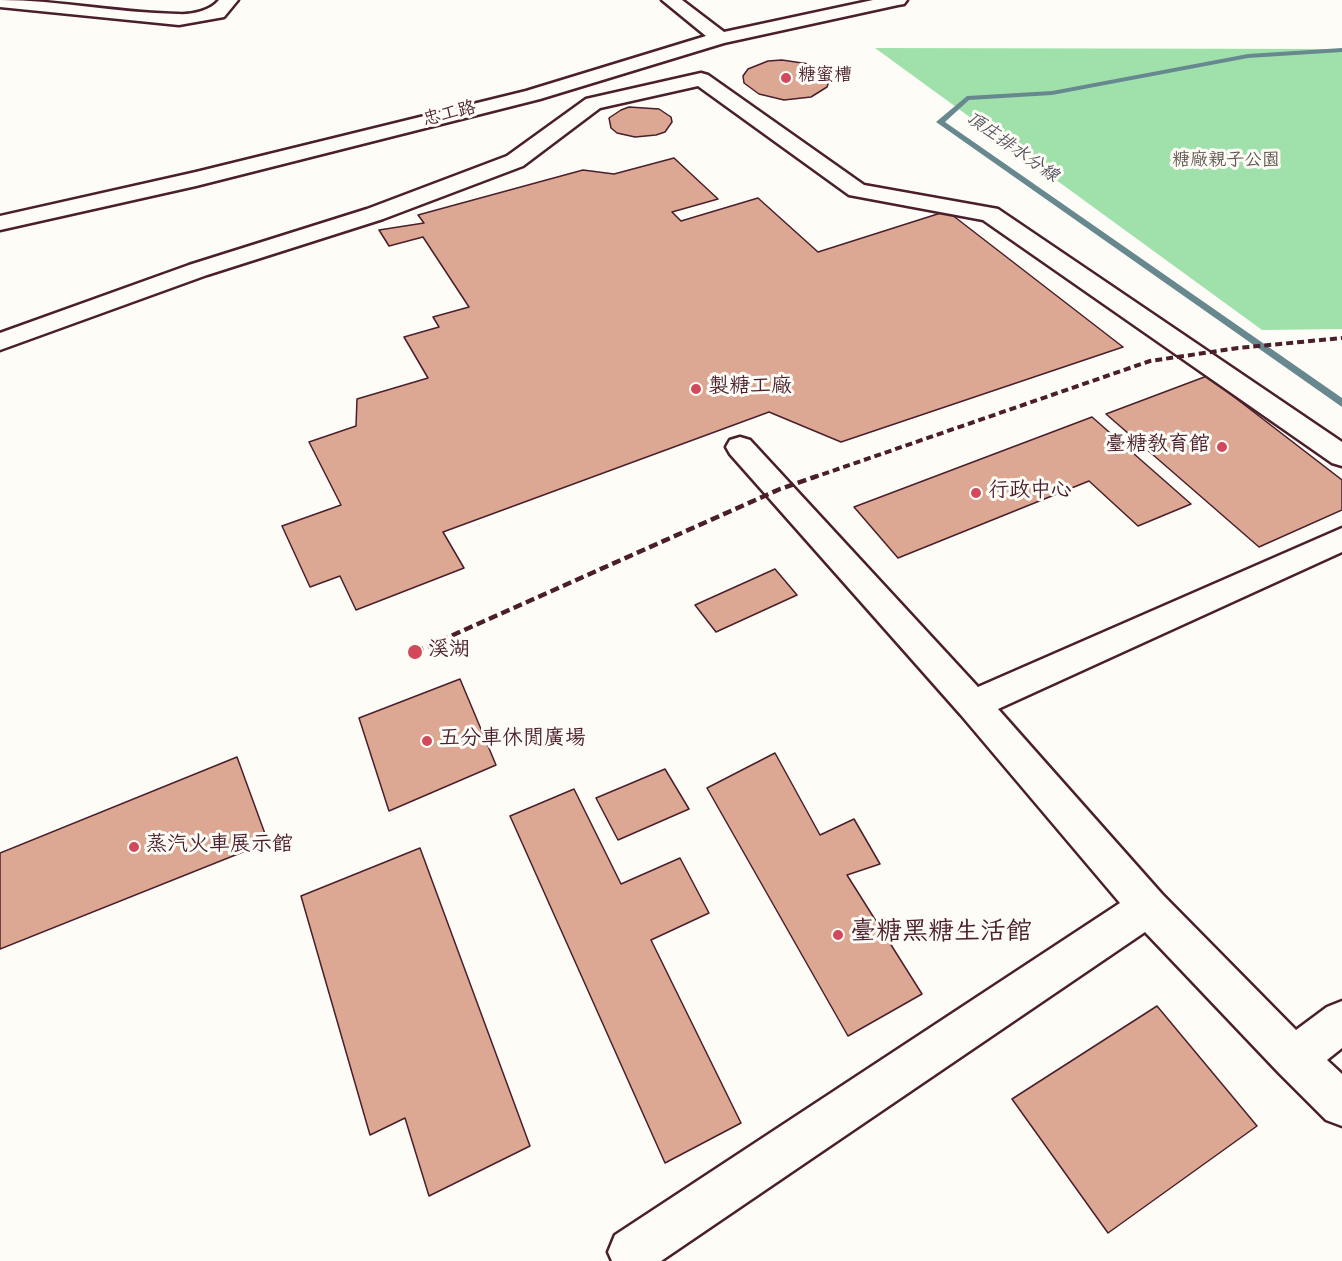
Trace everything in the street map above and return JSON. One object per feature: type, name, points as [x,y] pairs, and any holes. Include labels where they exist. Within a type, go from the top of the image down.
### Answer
[{"type":"street","points":[[0,2],[179,20],[219,13],[229,0]]},
{"type":"street","points":[[671,0],[720,38]]},
{"type":"street","name":"忠工路","points":[[0,223],[196,179],[533,95],[720,38],[894,0]]},
{"type":"street","points":[[670,53],[701,79],[857,190],[990,214],[1342,456]]},
{"type":"street","points":[[0,342],[198,270],[375,214],[515,161],[593,103],[701,79]]},
{"type":"street","points":[[740,447],[973,705],[1148,907],[1294,1058],[1342,1104]]},
{"type":"street","points":[[973,705],[1342,539]]},
{"type":"street","points":[[632,1252],[1148,907]]},
{"type":"street","points":[[1294,1058],[1342,1022]]},
{"type":"green space","name":"糖廠親子公園","points":[[875,48],[1342,49],[1342,329],[1262,330]]},
{"type":"building","name":"糖蜜槽","points":[[782,60],[809,64],[820,69],[829,81],[827,87],[811,97],[784,100],[759,94],[744,83],[743,76],[748,69],[768,61]]},
{"type":"building","points":[[629,107],[659,109],[671,117],[672,122],[665,132],[656,135],[635,137],[617,133],[611,128],[609,118]]},
{"type":"building","name":"製糖工廠","points":[[674,158],[718,199],[672,212],[681,221],[758,198],[818,252],[947,211],[1123,347],[841,442],[769,412],[443,532],[464,568],[356,610],[340,576],[310,587],[282,526],[341,505],[309,442],[356,426],[357,399],[428,378],[404,337],[439,327],[433,317],[469,307],[423,237],[389,246],[379,230],[424,223],[418,215],[583,170],[614,174]]},
{"type":"building","name":"臺糖教育館","points":[[1207,376],[1342,480],[1342,510],[1259,547],[1106,414]]},
{"type":"building","name":"行政中心","points":[[1092,417],[1191,504],[1138,526],[1089,481],[898,558],[854,507]]},
{"type":"building","points":[[775,569],[797,595],[716,632],[695,605]]},
{"type":"building","name":"五分車休閒廣場","points":[[460,679],[496,765],[389,811],[359,718]]},
{"type":"building","name":"臺糖黑糖生活館","points":[[775,753],[820,835],[854,819],[880,864],[847,875],[922,994],[848,1036],[707,788]]},
{"type":"building","name":"蒸汽火車展示館","points":[[237,757],[268,842],[0,949],[0,853]]},
{"type":"building","points":[[665,769],[689,809],[618,840],[596,798]]},
{"type":"building","points":[[574,789],[621,884],[680,858],[709,913],[651,940],[741,1123],[665,1163],[510,816]]},
{"type":"building","points":[[420,848],[530,1146],[429,1196],[405,1118],[370,1135],[301,896]]},
{"type":"building","points":[[1157,1006],[1257,1126],[1108,1233],[1012,1099]]},
{"type":"waterway","name":"頂庄排水分線","points":[[1342,50],[1248,56],[1052,93],[967,98],[940,122],[1342,403]]},
{"type":"railway","points":[[812,478],[1150,361],[1238,348],[1342,338]]},
{"type":"railway","points":[[415,652],[780,489],[817,476]]},
{"type":"place","name":"糖蜜槽","points":[[786,78]]},
{"type":"place","name":"製糖工廠","points":[[696,389]]},
{"type":"place","name":"臺糖教育館","points":[[1222,447]]},
{"type":"place","name":"行政中心","points":[[976,493]]},
{"type":"place","name":"溪湖","points":[[415,652]]},
{"type":"place","name":"五分車休閒廣場","points":[[427,741]]},
{"type":"place","name":"蒸汽火車展示館","points":[[134,847]]},
{"type":"place","name":"臺糖黑糖生活館","points":[[838,935]]}]
